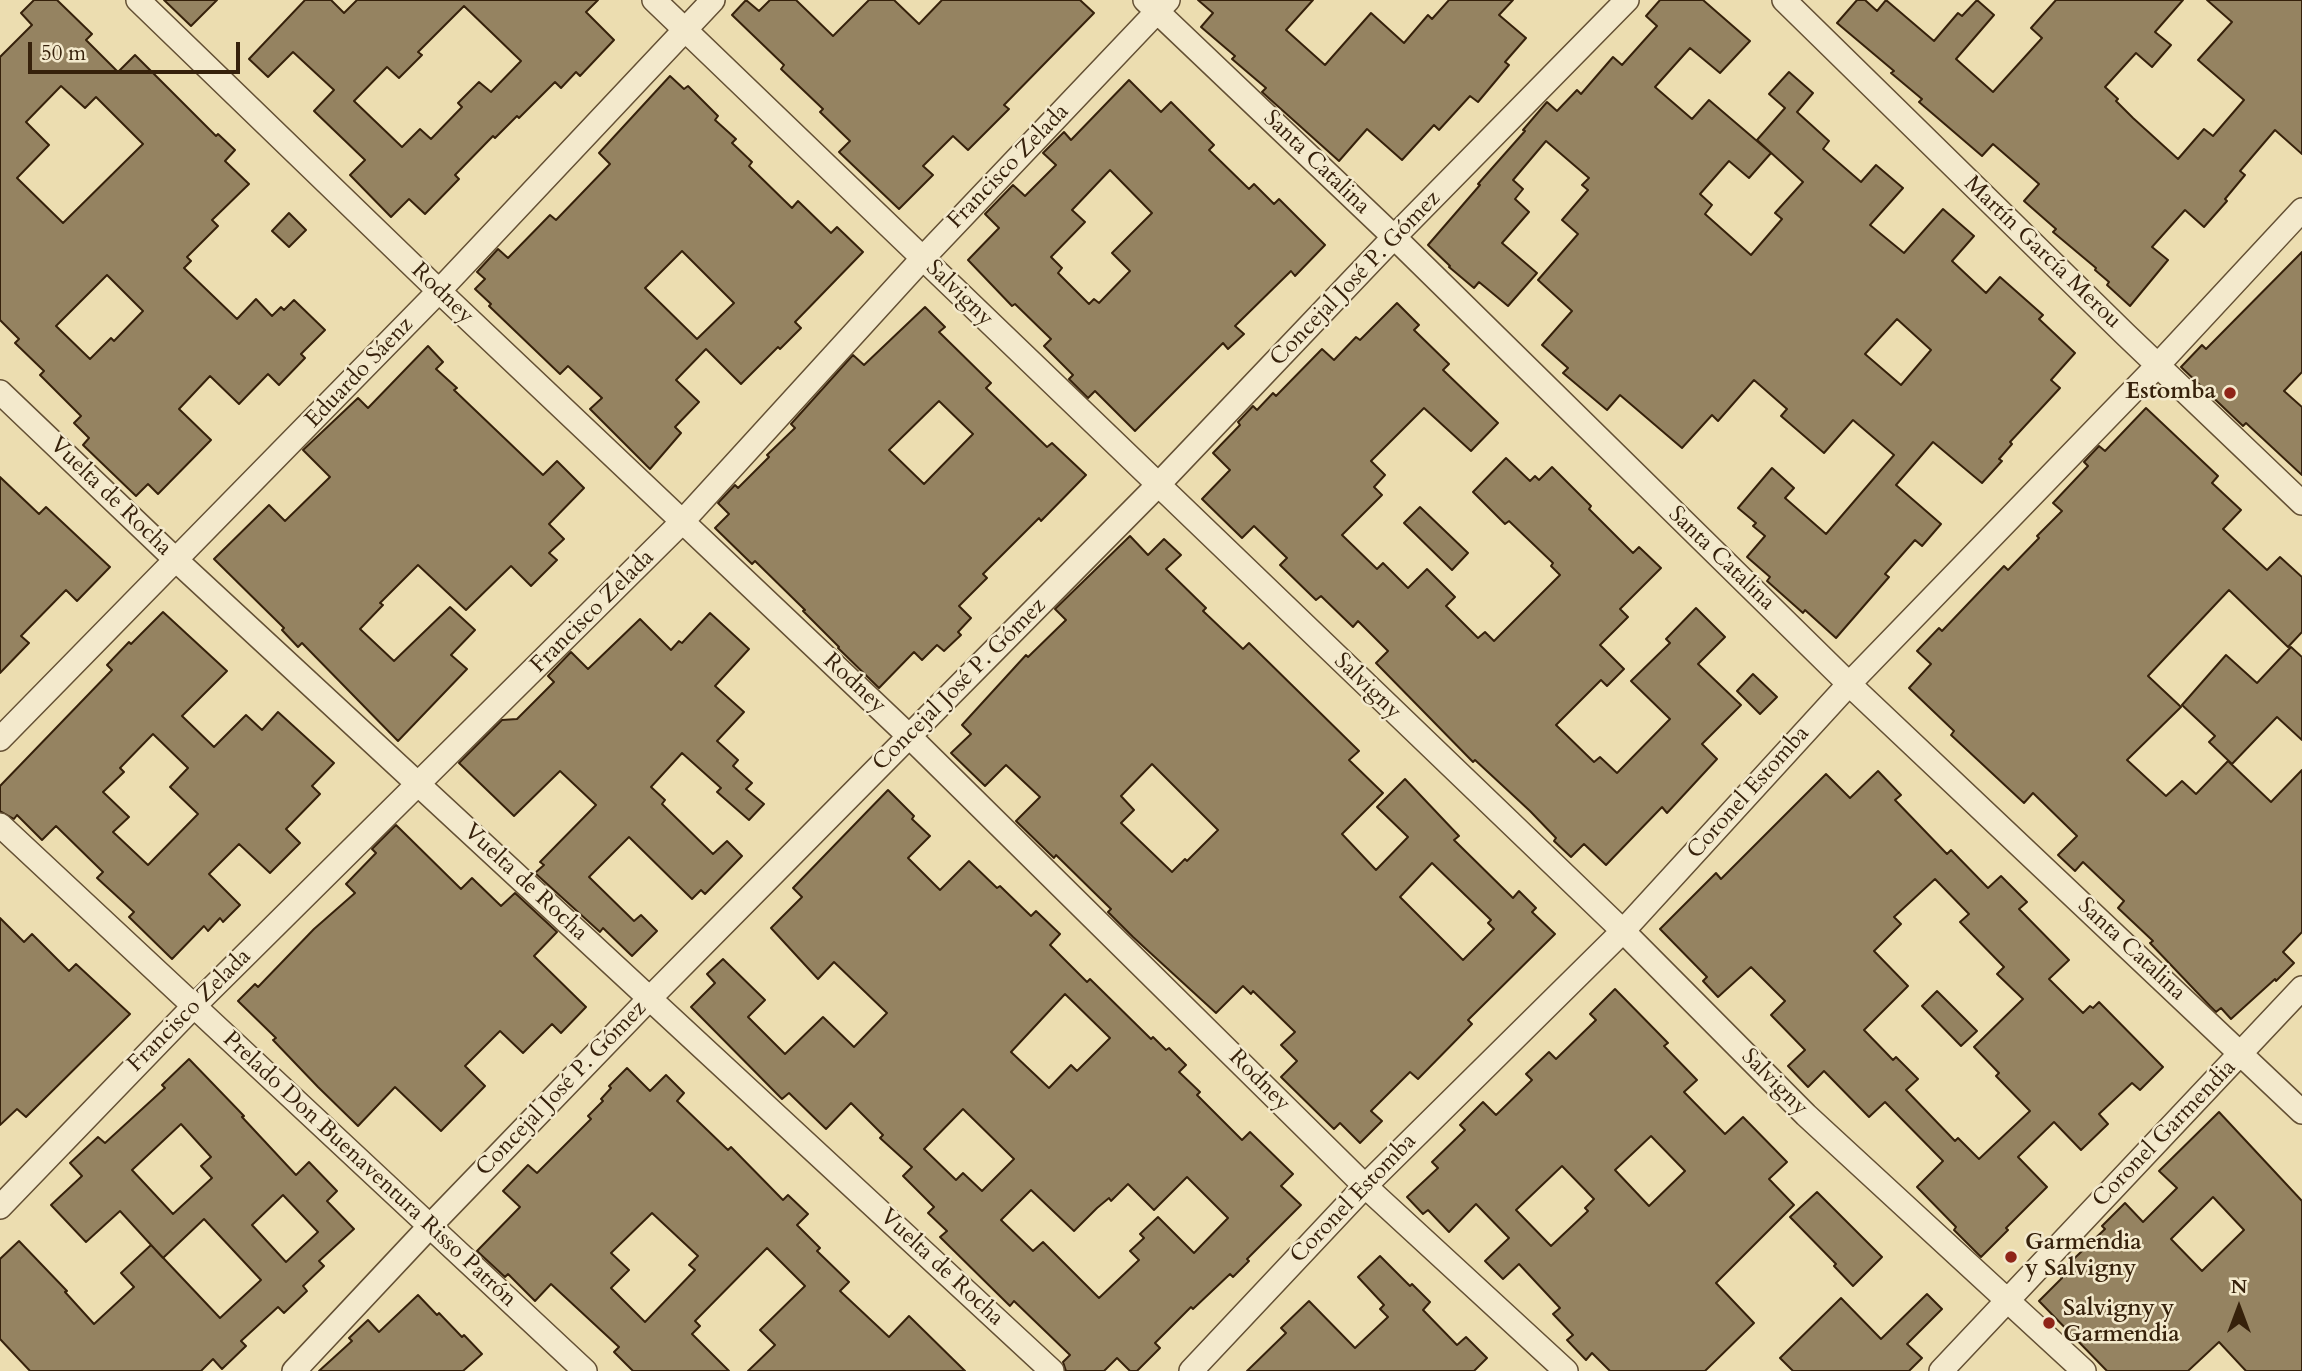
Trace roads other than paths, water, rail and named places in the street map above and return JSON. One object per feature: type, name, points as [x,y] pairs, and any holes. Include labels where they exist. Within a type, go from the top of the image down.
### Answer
[{"type":"street","name":"Rodney","points":[[138,0],[439,291],[909,736],[1365,1186],[1566,1371]]},
{"type":"street","name":"Salvigny","points":[[654,0],[1623,931],[1806,1115],[2084,1371]]},
{"type":"street","name":"Eduardo Sáenz","points":[[0,739],[439,291],[713,0]]},
{"type":"street","name":"Concejal José P. Gómez","points":[[294,1371],[650,998],[1157,486],[1394,237],[1627,0]]},
{"type":"street","name":"Martín García Merou","points":[[1784,0],[2302,503]]},
{"type":"street","name":"Santa Catalina","points":[[1157,4],[1849,684],[2302,1112]]},
{"type":"street","name":"Francisco Zelada","points":[[0,1207],[194,1006],[682,522],[1157,4]]},
{"type":"street","name":"Coronel Estomba","points":[[1191,1371],[1365,1186],[1623,931],[1849,684],[2158,365],[2302,210]]},
{"type":"street","name":"Vuelta de Rocha","points":[[0,392],[176,560],[1052,1371]]},
{"type":"street","name":"Prelado Don Buenaventura Risso Patrón","points":[[0,825],[585,1371]]},
{"type":"street","name":"Coronel Garmendia","points":[[1941,1371],[2302,988]]},
{"type":"place","name":"Estomba","points":[[2230,393]]},
{"type":"place","name":"Garmendia y Salvigny","points":[[2011,1257]]},
{"type":"place","name":"Salvigny y Garmendia","points":[[2049,1323]]}]
